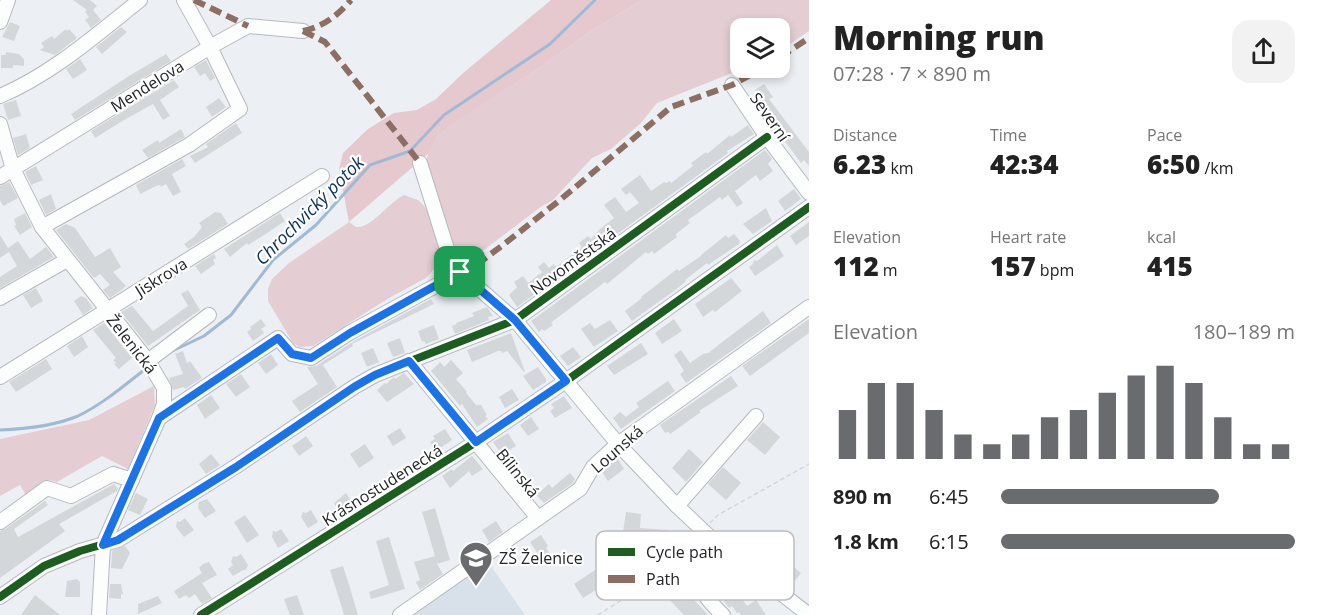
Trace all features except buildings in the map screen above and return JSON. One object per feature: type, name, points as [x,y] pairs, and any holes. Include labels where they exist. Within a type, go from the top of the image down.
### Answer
[{"type":"street","points":[[0,22],[8,0]]},
{"type":"street","points":[[0,96],[32,80],[77,50],[140,0]]},
{"type":"street","points":[[42,227],[189,145],[240,109],[184,0]]},
{"type":"street","name":"Mendelova","points":[[0,177],[210,47],[248,26],[303,32]]},
{"type":"street","name":"Severní","points":[[732,85],[809,193]]},
{"type":"street","name":"Želenická","points":[[0,124],[13,169],[42,227],[150,365],[164,388],[164,404],[159,418],[103,545],[99,615]]},
{"type":"street","name":"Novoměstská","points":[[0,597],[44,566],[80,551],[118,540],[236,467],[375,375],[515,320],[767,137]]},
{"type":"street","points":[[420,163],[452,265],[515,320],[618,444],[702,530]]},
{"type":"street","name":"Jiskrova","points":[[0,377],[322,176]]},
{"type":"street","name":"Krásnostudenecká","points":[[201,615],[476,442],[566,381],[809,207]]},
{"type":"street","points":[[0,298],[67,260]]},
{"type":"street","points":[[159,418],[278,338],[292,354],[311,358],[350,333],[460,272]]},
{"type":"street","name":"Lounská","points":[[400,615],[580,489],[593,467],[618,444],[809,307]]},
{"type":"street","points":[[150,365],[209,315]]},
{"type":"street","name":"Bílinská","points":[[409,361],[538,518]]},
{"type":"street","points":[[677,506],[756,416]]},
{"type":"street","points":[[0,522],[47,488],[71,496],[113,474],[132,480]]},
{"type":"street","points":[[708,600],[723,615]]},
{"type":"street","points":[[790,600],[809,615]]},
{"type":"path","points":[[702,530],[718,514],[809,464]]},
{"type":"path","points":[[598,615],[622,600]]},
{"type":"shaded area","points":[[551,0],[642,0],[456,121],[438,135],[429,153],[349,222],[339,169],[343,153],[368,129],[394,113],[417,110],[436,99],[462,74]]},
{"type":"shaded area","points":[[642,0],[809,0],[809,31],[790,44],[790,18],[730,18],[730,74],[657,103],[641,123],[611,149],[592,158],[552,201],[542,206],[480,253],[471,257],[456,255],[425,166],[428,154],[438,135],[456,120],[536,70],[588,33]]},
{"type":"shaded area","points":[[404,195],[418,200],[429,211],[442,254],[440,262],[426,278],[389,298],[313,346],[299,347],[293,343],[268,301],[268,289],[272,279],[289,263],[349,222],[356,227],[368,224]]},
{"type":"shaded area","points":[[154,386],[155,405],[128,469],[102,456],[57,482],[50,480],[27,497],[20,485],[0,496],[0,439],[89,420]]},
{"type":"shaded area","name":"ZŠ Želenice","points":[[486,559],[525,615],[407,615]]},
{"type":"waterway","name":"Chrochvický potok","points":[[168,353],[204,336],[231,315],[273,260],[316,225],[370,165],[410,151],[444,115],[550,44],[595,0]]},
{"type":"waterway","name":"Chrochvický potok","points":[[0,430],[40,426],[78,416],[105,400],[148,367]]},
{"type":"marked path","points":[[194,0],[248,26]]},
{"type":"marked path","points":[[303,31],[330,20],[351,0]]},
{"type":"marked path","points":[[303,31],[325,42],[420,163]]},
{"type":"marked path","points":[[790,50],[809,38]]},
{"type":"marked path","points":[[461,272],[468,271],[503,245],[671,107],[732,85],[745,78]]},
{"type":"cycle path","points":[[0,597],[44,566],[80,551],[118,540],[375,375],[515,320],[767,137]]},
{"type":"cycle path","points":[[201,615],[476,442],[566,381],[809,207]]},
{"type":"place","name":"ZŠ Želenice","points":[[476,587]]},
{"type":"route","points":[[460,272],[515,320],[566,381],[476,442],[409,361],[375,375],[354,387],[236,467],[118,540],[103,545],[159,418],[278,338],[292,354],[311,358],[350,333],[460,272]]}]
